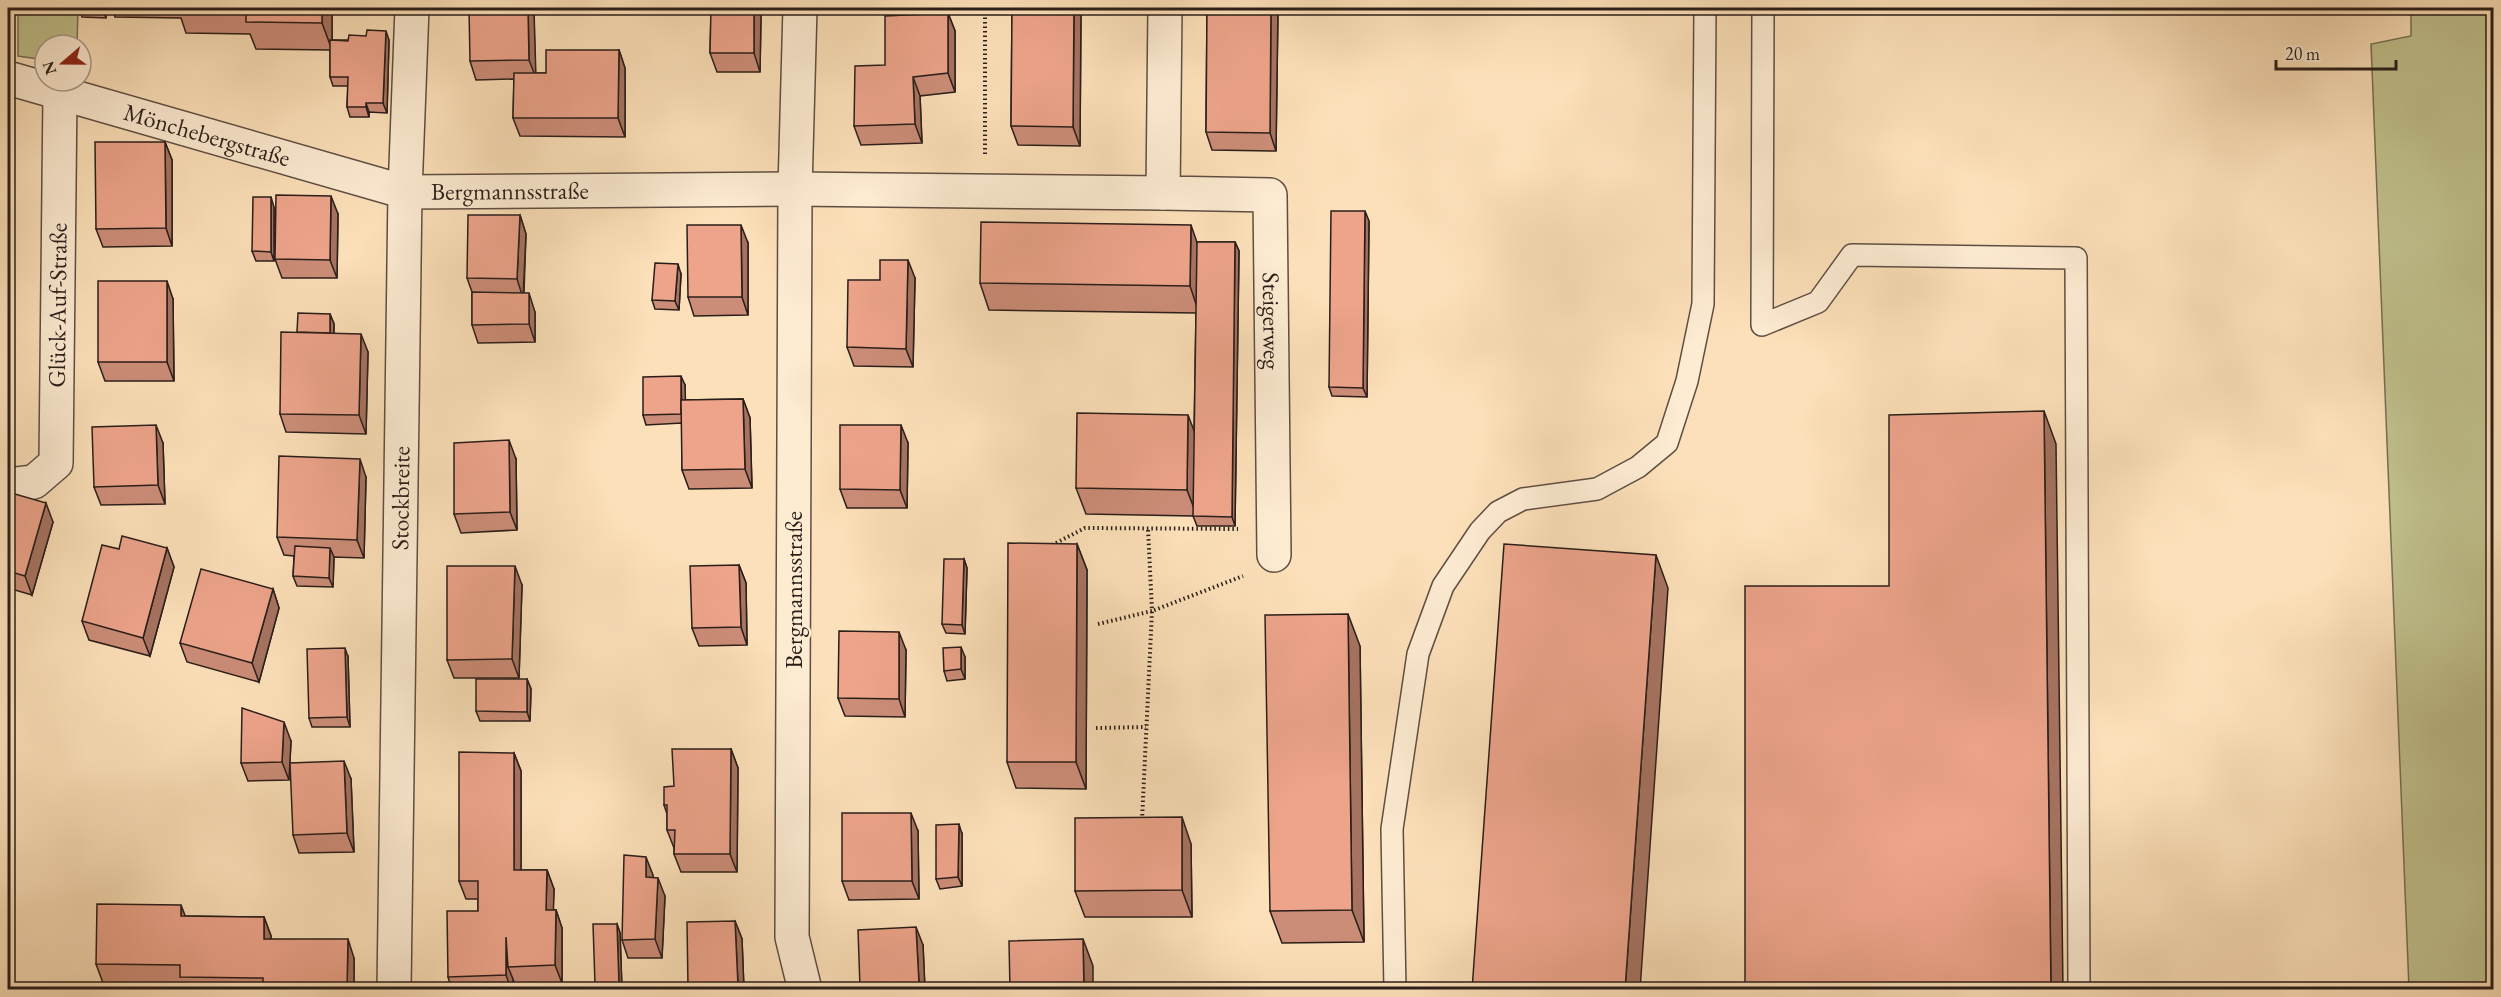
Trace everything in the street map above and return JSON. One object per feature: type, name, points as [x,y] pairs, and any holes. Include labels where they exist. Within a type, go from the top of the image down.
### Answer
[{"type":"street","name":"Stockbreite","points":[[394,990],[405,192],[412,8]]},
{"type":"street","name":"Bergmannsstraße","points":[[800,8],[795,189],[792,937],[805,990]]},
{"type":"street","points":[[1164,193],[1165,8]]},
{"type":"street","name":"Mönchebergstraße","points":[[8,78],[33,85]]},
{"type":"street","name":"Mönchebergstraße","points":[[60,93],[405,192]]},
{"type":"street","name":"Glück-Auf-Straße","points":[[8,485],[34,482],[56,464],[60,93]]},
{"type":"street","name":"Bergmannsstraße","points":[[405,192],[795,189],[984,191]]},
{"type":"street","name":"Steigerweg","points":[[984,191],[1270,195],[1274,541]]},
{"type":"lane","points":[[1395,990],[1392,829],[1418,654],[1443,586],[1480,531],[1498,512],[1523,499],[1598,489],[1638,467],[1653,455],[1667,443],[1687,381],[1703,304],[1705,8]]},
{"type":"lane","points":[[1763,8],[1762,325],[1818,302],[1852,255],[2076,258],[2079,990]]},
{"type":"path","points":[[984,191],[986,8]]},
{"type":"path","points":[[1050,546],[1085,528],[1148,528],[1274,541],[1261,569],[1152,611],[1098,624]]},
{"type":"path","points":[[1141,831],[1152,611],[1148,528]]},
{"type":"path","points":[[1096,728],[1146,727]]},
{"type":"green space","points":[[18,8],[78,8],[77,33],[33,33],[33,58],[18,56]]},
{"type":"green space","points":[[2411,8],[2493,8],[2493,989],[2409,989],[2371,44],[2411,36]]},
{"type":"building","points":[[246,8],[322,8],[322,23],[246,22]]},
{"type":"building","points":[[469,8],[528,8],[529,60],[470,61]]},
{"type":"building","points":[[711,8],[754,8],[754,53],[710,53]]},
{"type":"building","points":[[1012,8],[1074,8],[1073,127],[1011,126]]},
{"type":"building","points":[[1207,8],[1271,8],[1270,133],[1206,132]]},
{"type":"building","points":[[948,13],[948,73],[913,77],[915,124],[854,126],[855,66],[885,65],[885,16]]},
{"type":"building","points":[[367,30],[386,31],[383,103],[366,103],[366,107],[347,107],[348,77],[330,77],[330,40],[348,41],[349,35],[366,36]]},
{"type":"building","points":[[546,50],[619,50],[618,118],[513,118],[514,73],[546,73]]},
{"type":"building","points":[[95,142],[165,142],[166,228],[96,229]]},
{"type":"building","points":[[276,195],[331,196],[330,260],[275,259]]},
{"type":"building","points":[[253,197],[271,197],[271,252],[252,251]]},
{"type":"building","points":[[1331,211],[1365,211],[1363,388],[1329,387]]},
{"type":"building","points":[[468,215],[520,215],[517,279],[467,278]]},
{"type":"building","points":[[981,222],[1191,225],[1190,286],[980,283]]},
{"type":"building","points":[[687,225],[741,225],[742,297],[688,297]]},
{"type":"building","points":[[1197,242],[1235,242],[1232,517],[1193,516]]},
{"type":"building","points":[[880,260],[908,260],[906,349],[847,347],[848,280],[880,280]]},
{"type":"building","points":[[655,263],[678,264],[675,301],[652,300]]},
{"type":"building","points":[[98,281],[167,281],[167,362],[98,362]]},
{"type":"building","points":[[472,292],[529,293],[529,324],[472,325]]},
{"type":"building","points":[[298,313],[330,314],[330,333],[297,332]]},
{"type":"building","points":[[281,332],[361,334],[359,415],[280,414]]},
{"type":"building","points":[[681,376],[681,414],[643,415],[643,377]]},
{"type":"building","points":[[743,399],[745,469],[682,470],[681,400]]},
{"type":"building","points":[[2044,411],[2051,990],[1745,990],[1745,586],[1889,586],[1889,415]]},
{"type":"building","points":[[1077,413],[1188,415],[1187,490],[1076,488]]},
{"type":"building","points":[[156,425],[158,485],[94,487],[92,427]]},
{"type":"building","points":[[840,425],[901,425],[900,490],[840,489]]},
{"type":"building","points":[[509,440],[510,512],[454,514],[454,443]]},
{"type":"building","points":[[279,456],[360,459],[357,540],[277,537]]},
{"type":"building","points":[[8,492],[46,503],[25,576],[8,571]]},
{"type":"building","points":[[122,536],[167,548],[143,638],[82,621],[102,545],[119,549]]},
{"type":"building","points":[[1008,543],[1077,544],[1076,762],[1007,762]]},
{"type":"building","points":[[1504,544],[1656,555],[1625,990],[1472,990]]},
{"type":"building","points":[[295,546],[330,548],[329,578],[293,576]]},
{"type":"building","points":[[944,559],[964,559],[962,625],[942,624]]},
{"type":"building","points":[[739,565],[741,627],[692,628],[690,566]]},
{"type":"building","points":[[447,566],[515,566],[512,659],[447,660]]},
{"type":"building","points":[[201,569],[273,589],[252,663],[180,643]]},
{"type":"building","points":[[1348,614],[1352,910],[1270,911],[1265,615]]},
{"type":"building","points":[[839,631],[899,632],[899,699],[838,698]]},
{"type":"building","points":[[961,647],[961,669],[944,671],[943,648]]},
{"type":"building","points":[[345,648],[347,717],[309,718],[307,649]]},
{"type":"building","points":[[476,679],[527,679],[527,712],[476,711]]},
{"type":"building","points":[[242,708],[284,722],[282,762],[241,763]]},
{"type":"building","points":[[672,749],[731,749],[730,854],[674,854],[675,830],[667,830],[667,805],[664,805],[664,787],[674,786]]},
{"type":"building","points":[[459,752],[514,753],[514,870],[547,870],[546,910],[556,910],[555,965],[508,967],[506,937],[506,975],[448,977],[447,911],[478,911],[478,881],[459,881]]},
{"type":"building","points":[[344,761],[347,833],[293,835],[290,763]]},
{"type":"building","points":[[842,813],[911,813],[912,881],[842,881]]},
{"type":"building","points":[[1182,817],[1182,890],[1075,891],[1075,818]]},
{"type":"building","points":[[959,824],[958,877],[936,879],[936,825]]},
{"type":"building","points":[[624,855],[646,857],[646,877],[658,878],[655,939],[622,940]]},
{"type":"building","points":[[97,904],[181,905],[181,916],[264,917],[264,939],[348,939],[347,990],[263,990],[263,978],[180,977],[180,965],[96,964]]},
{"type":"building","points":[[735,921],[738,985],[688,987],[687,922]]},
{"type":"building","points":[[593,924],[617,924],[619,984],[595,984]]},
{"type":"building","points":[[916,927],[919,983],[860,987],[858,930]]},
{"type":"building","points":[[1083,939],[1084,990],[1010,990],[1009,941]]},
{"type":"building","points":[[1274,983],[1274,990],[1240,990],[1240,985]]}]
